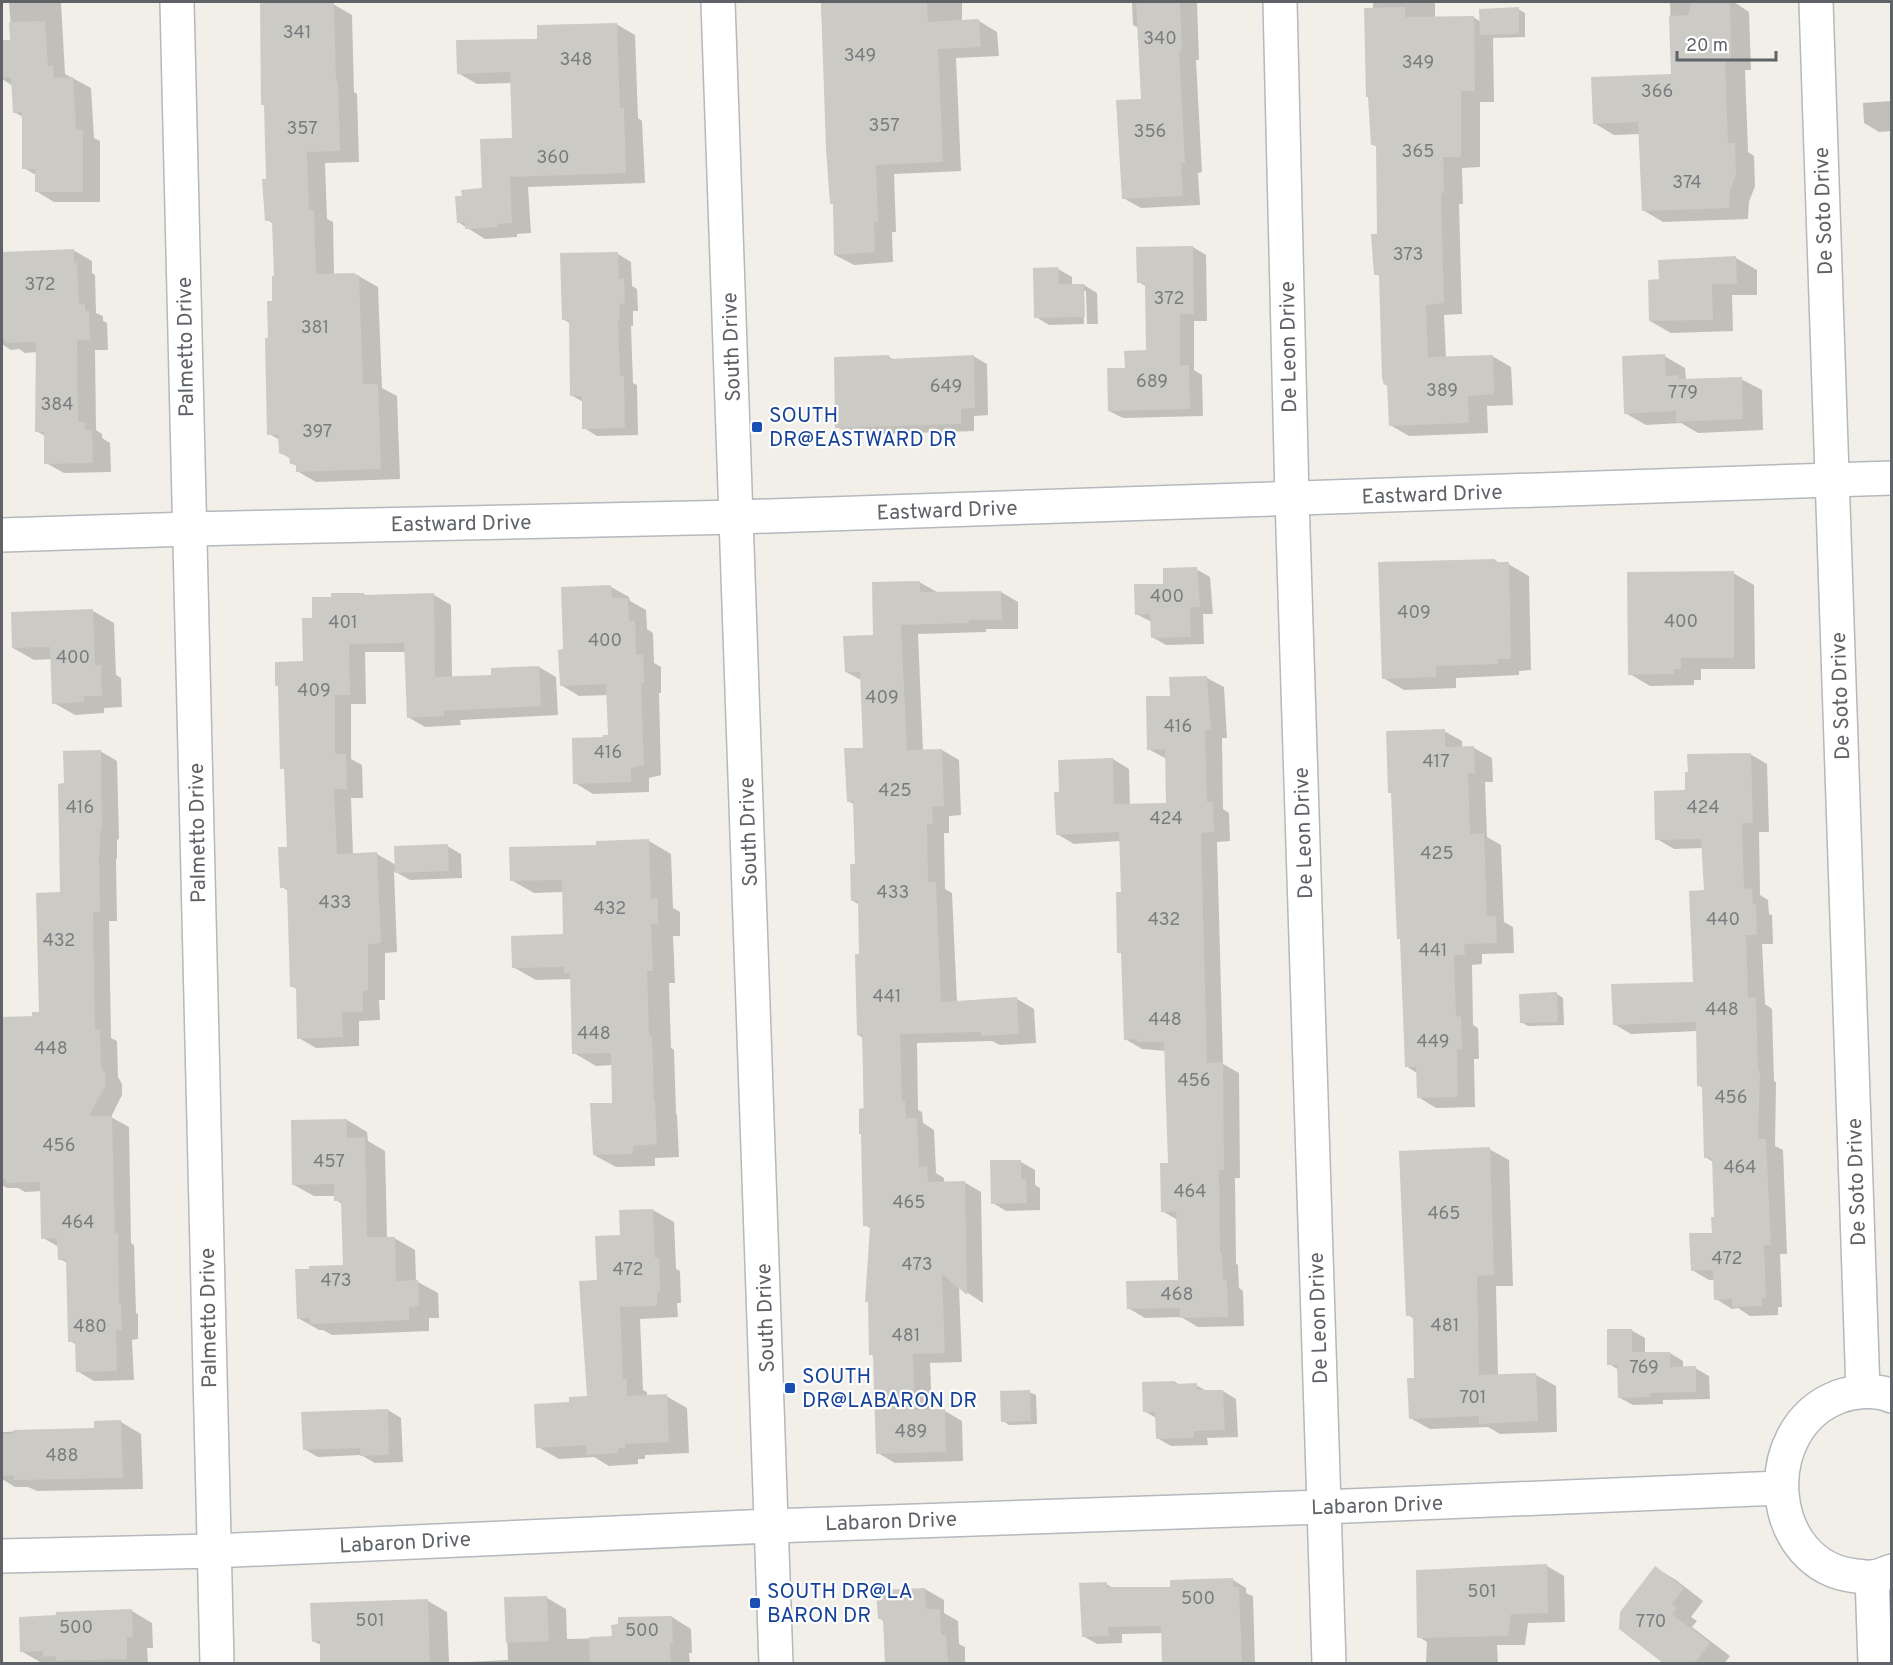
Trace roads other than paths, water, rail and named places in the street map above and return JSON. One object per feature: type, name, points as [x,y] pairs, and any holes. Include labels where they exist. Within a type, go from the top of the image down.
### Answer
[{"type":"street","name":"Palmetto Drive","points":[[177,2],[217,1664]]},
{"type":"street","name":"South Drive","points":[[718,2],[776,1664]]},
{"type":"street","name":"De Leon Drive","points":[[1280,2],[1292,498],[1329,1664]]},
{"type":"street","name":"De Soto Drive","points":[[1816,2],[1833,481],[1877,1394]]},
{"type":"street","name":"Eastward Drive","points":[[2,536],[190,529],[737,517],[1892,478]]},
{"type":"street","points":[[1875,1664],[1882,1574],[1844,1575],[1827,1568],[1808,1553],[1794,1535],[1785,1512],[1780,1488],[1784,1461],[1790,1442],[1800,1425],[1812,1412],[1826,1402],[1848,1393],[1877,1394]]},
{"type":"street","name":"Labaron Drive","points":[[2,1556],[213,1551],[772,1526],[1780,1488]]},
{"type":"place","name":"SOUTH DR@EASTWARD DR","points":[[757,427]]},
{"type":"place","name":"SOUTH DR@LABARON DR","points":[[790,1388]]},
{"type":"place","name":"SOUTH DR@LA BARON DR","points":[[755,1603]]}]
